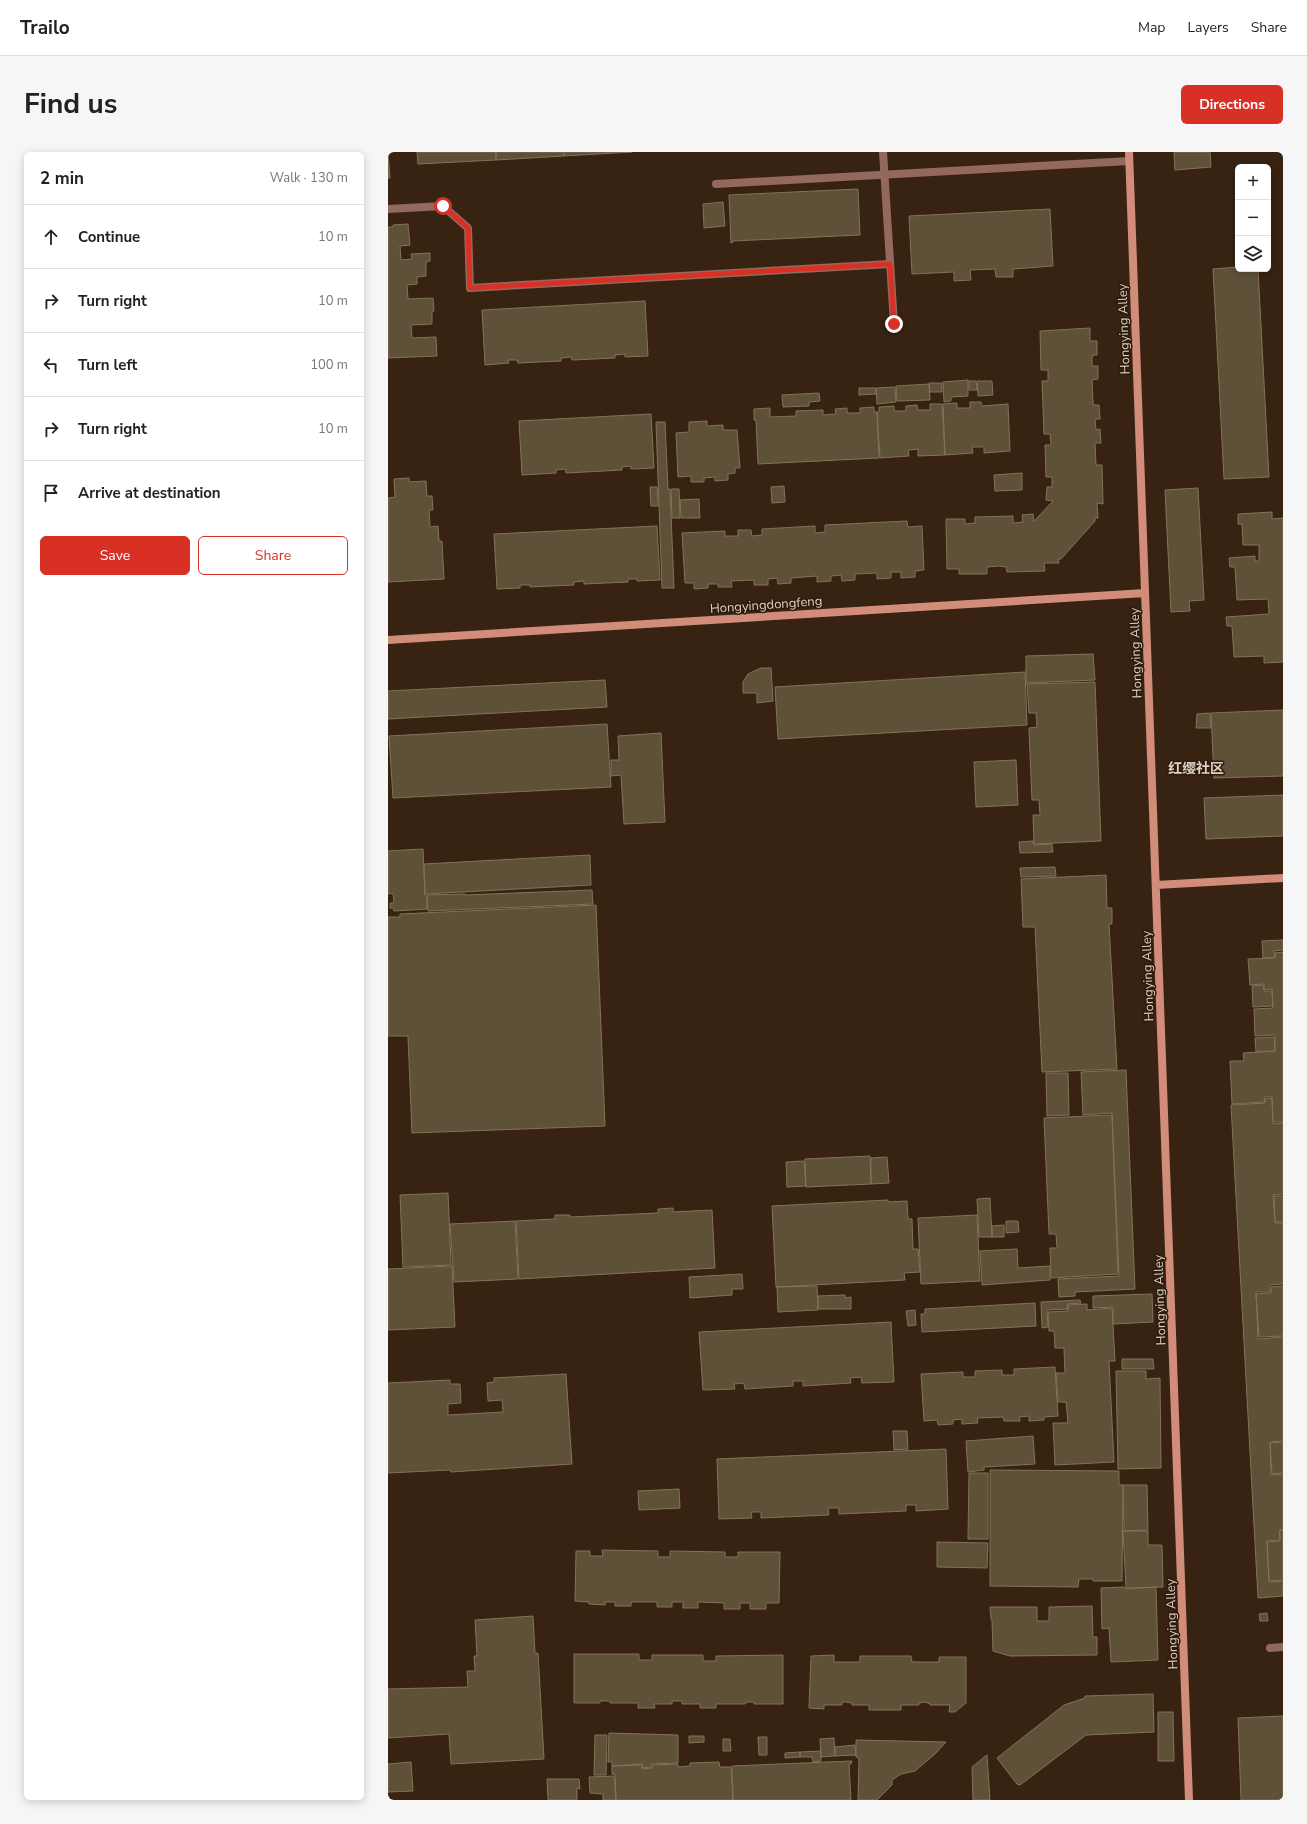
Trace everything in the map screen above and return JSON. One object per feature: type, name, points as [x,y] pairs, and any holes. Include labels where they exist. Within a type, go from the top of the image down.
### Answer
[{"type":"street","points":[[883,152],[894,324]]},
{"type":"street","name":"Hongying Alley","points":[[1128,152],[1189,1800]]},
{"type":"street","points":[[716,184],[1129,161]]},
{"type":"street","points":[[388,208],[443,206],[468,228],[470,288],[890,264]]},
{"type":"street","name":"Hongyingdongfeng","points":[[388,640],[1145,593]]},
{"type":"street","points":[[1156,885],[1283,878]]},
{"type":"street","points":[[1270,1648],[1283,1647]]},
{"type":"building","points":[[388,152],[390,178],[388,178]]},
{"type":"building","points":[[417,152],[496,152],[496,160],[418,164]]},
{"type":"building","points":[[496,152],[563,152],[564,156],[496,160]]},
{"type":"building","points":[[564,152],[632,152],[564,156]]},
{"type":"building","points":[[1174,152],[1210,152],[1211,167],[1175,170]]},
{"type":"building","points":[[858,189],[860,235],[733,241],[731,243],[729,195]]},
{"type":"building","points":[[723,202],[725,226],[704,228],[703,204]]},
{"type":"building","points":[[1050,209],[1053,266],[1013,269],[1013,277],[996,277],[995,269],[970,270],[971,280],[954,281],[954,272],[912,274],[909,216]]},
{"type":"building","points":[[408,224],[410,245],[400,246],[401,260],[412,259],[411,254],[430,253],[430,261],[426,262],[426,276],[417,277],[417,284],[407,285],[408,299],[433,298],[434,311],[432,311],[432,324],[411,325],[412,338],[436,337],[437,356],[388,358],[388,227],[393,227],[393,225]]},
{"type":"building","points":[[1235,267],[1235,272],[1258,272],[1269,477],[1224,479],[1213,269]]},
{"type":"building","points":[[645,301],[648,356],[625,357],[625,354],[615,355],[615,358],[572,360],[571,357],[561,358],[561,361],[518,363],[517,360],[508,360],[509,363],[485,365],[482,310]]},
{"type":"building","points":[[1090,328],[1090,341],[1097,341],[1097,355],[1093,355],[1092,366],[1098,366],[1098,379],[1092,380],[1093,405],[1099,405],[1100,419],[1095,419],[1096,430],[1100,429],[1101,443],[1095,443],[1096,465],[1102,465],[1103,504],[1097,503],[1098,518],[1095,518],[1095,521],[1061,559],[1058,559],[1059,563],[1044,563],[1045,571],[1007,572],[1006,567],[999,566],[987,567],[987,574],[959,574],[959,569],[947,569],[946,519],[965,519],[965,524],[975,523],[975,517],[1013,516],[1013,523],[1023,522],[1022,515],[1033,514],[1034,521],[1053,501],[1046,500],[1047,487],[1052,487],[1052,477],[1046,477],[1045,445],[1051,445],[1050,434],[1044,434],[1042,381],[1048,381],[1048,370],[1041,370],[1040,331]]},
{"type":"building","points":[[968,380],[968,396],[951,397],[951,401],[944,402],[943,382]]},
{"type":"building","points":[[969,381],[976,381],[977,390],[969,390]]},
{"type":"building","points":[[977,381],[992,381],[993,395],[978,396]]},
{"type":"building","points":[[929,383],[942,383],[942,392],[930,392]]},
{"type":"building","points":[[929,384],[930,400],[897,401],[896,386]]},
{"type":"building","points":[[895,387],[896,402],[877,404],[876,388]]},
{"type":"building","points":[[859,388],[875,388],[876,394],[859,395]]},
{"type":"building","points":[[819,393],[820,401],[809,402],[809,406],[783,407],[782,395]]},
{"type":"building","points":[[970,402],[981,402],[982,406],[1008,404],[1010,451],[984,453],[984,447],[972,447],[973,453],[945,455],[943,404],[957,403],[957,408],[970,408]]},
{"type":"building","points":[[930,404],[942,404],[945,455],[918,456],[918,449],[908,450],[909,456],[880,458],[877,412],[879,412],[879,407],[894,406],[894,411],[906,411],[906,406],[917,405],[918,410],[930,410]]},
{"type":"building","points":[[874,407],[874,412],[877,412],[879,458],[758,464],[754,409],[770,408],[770,417],[796,416],[796,411],[823,410],[823,415],[836,414],[835,409],[847,408],[847,413],[860,413],[860,408]]},
{"type":"building","points":[[651,414],[654,468],[631,469],[631,466],[622,467],[622,470],[566,473],[565,469],[556,470],[556,473],[522,475],[519,421]]},
{"type":"building","points":[[707,421],[707,426],[723,425],[723,430],[737,430],[740,468],[735,468],[735,473],[728,474],[728,480],[715,481],[715,477],[704,478],[704,482],[691,482],[691,476],[678,477],[676,433],[689,432],[689,422]]},
{"type":"building","points":[[656,422],[665,422],[668,489],[670,489],[674,588],[662,588]]},
{"type":"building","points":[[1022,473],[1022,490],[995,491],[994,475]]},
{"type":"building","points":[[409,478],[409,482],[426,481],[427,496],[432,496],[433,510],[429,510],[430,527],[438,526],[439,541],[442,541],[444,579],[388,582],[388,498],[395,497],[394,479]]},
{"type":"building","points":[[784,486],[785,502],[772,503],[771,487]]},
{"type":"building","points":[[650,487],[657,487],[658,506],[651,506]]},
{"type":"building","points":[[1198,488],[1204,600],[1189,601],[1190,611],[1171,612],[1165,490]]},
{"type":"building","points":[[671,489],[679,489],[680,518],[672,518]]},
{"type":"building","points":[[699,499],[700,518],[681,518],[680,500]]},
{"type":"building","points":[[1272,512],[1272,519],[1283,518],[1283,662],[1264,663],[1264,656],[1234,657],[1232,626],[1227,626],[1226,617],[1269,614],[1268,599],[1237,600],[1235,567],[1230,567],[1229,558],[1255,556],[1255,561],[1259,561],[1259,545],[1243,545],[1242,524],[1238,524],[1238,514]]},
{"type":"building","points":[[907,521],[908,527],[922,526],[924,570],[915,571],[915,577],[901,578],[901,572],[891,572],[891,578],[877,579],[877,573],[855,574],[855,580],[842,581],[841,575],[831,576],[831,581],[817,582],[817,576],[791,578],[791,583],[778,584],[777,578],[768,579],[768,585],[754,585],[754,580],[731,581],[732,587],[718,587],[718,584],[708,584],[708,588],[694,589],[694,583],[685,583],[682,533],[725,531],[725,536],[738,536],[738,530],[751,530],[752,536],[762,535],[762,529],[815,526],[815,533],[825,532],[825,525]]},
{"type":"building","points":[[657,526],[660,580],[637,581],[637,579],[628,579],[628,582],[584,584],[584,581],[574,582],[574,585],[530,587],[530,585],[520,585],[520,588],[497,589],[494,534]]},
{"type":"building","points":[[1093,654],[1095,680],[1026,683],[1026,656]]},
{"type":"building","points":[[761,668],[771,668],[773,701],[757,703],[757,693],[743,693],[743,682],[748,674]]},
{"type":"building","points":[[1025,672],[1027,725],[778,739],[775,687]]},
{"type":"building","points":[[605,680],[607,707],[388,719],[388,691]]},
{"type":"building","points":[[1095,682],[1101,841],[1034,844],[1033,815],[1040,815],[1039,800],[1032,800],[1029,728],[1037,727],[1036,713],[1029,713],[1027,684]]},
{"type":"building","points":[[1283,710],[1283,776],[1214,778],[1211,713]]},
{"type":"building","points":[[1210,713],[1211,728],[1196,728],[1197,714]]},
{"type":"building","points":[[607,724],[611,787],[393,798],[389,736]]},
{"type":"building","points":[[661,733],[665,822],[624,824],[621,775],[611,776],[611,760],[619,760],[618,736]]},
{"type":"building","points":[[1016,760],[1018,805],[976,807],[974,762]]},
{"type":"building","points":[[1283,795],[1283,836],[1206,839],[1204,798]]},
{"type":"building","points":[[1033,841],[1034,845],[1052,844],[1053,852],[1020,853],[1019,842]]},
{"type":"building","points":[[423,849],[427,909],[394,911],[393,908],[390,908],[390,903],[394,903],[393,893],[388,894],[388,851]]},
{"type":"building","points":[[590,855],[591,885],[425,894],[424,864]]},
{"type":"building","points":[[1055,867],[1056,876],[1021,877],[1020,868]]},
{"type":"building","points":[[1106,875],[1107,908],[1112,908],[1112,924],[1109,924],[1117,1069],[1042,1072],[1035,927],[1023,927],[1021,879]]},
{"type":"building","points":[[592,890],[593,904],[428,911],[427,895]]},
{"type":"building","points":[[596,905],[605,1126],[412,1133],[408,1036],[388,1036],[388,917],[400,917],[400,914]]},
{"type":"building","points":[[1283,940],[1283,950],[1274,951],[1275,957],[1263,958],[1262,941]]},
{"type":"building","points":[[1283,952],[1283,1122],[1273,1122],[1272,1097],[1264,1097],[1265,1102],[1232,1104],[1230,1061],[1244,1061],[1243,1053],[1275,1051],[1275,1035],[1255,1036],[1254,1009],[1273,1008],[1272,989],[1264,990],[1264,984],[1250,985],[1248,959],[1275,958],[1275,953]]},
{"type":"building","points":[[1263,985],[1264,991],[1272,991],[1273,1006],[1253,1007],[1252,986]]},
{"type":"building","points":[[1274,1037],[1275,1051],[1256,1052],[1255,1038]]},
{"type":"building","points":[[1126,1070],[1135,1289],[1075,1292],[1075,1296],[1059,1297],[1058,1279],[1119,1276],[1112,1113],[1083,1115],[1081,1072]]},
{"type":"building","points":[[1046,1073],[1068,1073],[1069,1115],[1047,1116]]},
{"type":"building","points":[[1272,1098],[1273,1124],[1283,1123],[1283,1194],[1273,1195],[1275,1223],[1283,1223],[1283,1284],[1270,1285],[1270,1292],[1256,1292],[1258,1339],[1283,1337],[1283,1441],[1270,1442],[1271,1475],[1283,1474],[1283,1529],[1279,1530],[1280,1540],[1267,1541],[1269,1582],[1283,1581],[1283,1596],[1258,1598],[1231,1105],[1265,1103],[1265,1099]]},
{"type":"building","points":[[1112,1115],[1118,1274],[1051,1278],[1050,1248],[1057,1248],[1056,1234],[1049,1234],[1044,1118]]},
{"type":"building","points":[[870,1156],[871,1184],[806,1187],[805,1159]]},
{"type":"building","points":[[887,1157],[889,1183],[871,1184],[871,1158]]},
{"type":"building","points":[[804,1161],[806,1186],[787,1187],[786,1162]]},
{"type":"building","points":[[448,1193],[451,1265],[403,1267],[400,1195]]},
{"type":"building","points":[[1274,1196],[1283,1196],[1283,1222],[1275,1222]]},
{"type":"building","points":[[990,1198],[992,1237],[979,1237],[977,1199]]},
{"type":"building","points":[[888,1200],[888,1202],[907,1201],[908,1219],[912,1219],[913,1249],[918,1249],[920,1272],[904,1273],[905,1280],[776,1287],[772,1206]]},
{"type":"building","points":[[673,1208],[673,1212],[712,1210],[715,1268],[519,1279],[516,1221],[555,1219],[555,1215],[570,1215],[570,1217],[658,1213],[658,1209]]},
{"type":"building","points":[[977,1215],[980,1281],[921,1284],[918,1218]]},
{"type":"building","points":[[515,1221],[518,1279],[454,1282],[450,1224]]},
{"type":"building","points":[[1006,1221],[1018,1221],[1019,1232],[1006,1233]]},
{"type":"building","points":[[1004,1225],[1004,1237],[992,1237],[992,1226]]},
{"type":"building","points":[[1017,1249],[1018,1268],[1050,1266],[1050,1280],[982,1285],[980,1251]]},
{"type":"building","points":[[452,1266],[455,1327],[388,1330],[388,1269]]},
{"type":"building","points":[[742,1274],[743,1289],[732,1289],[732,1295],[690,1298],[689,1277]]},
{"type":"building","points":[[817,1286],[818,1310],[778,1312],[777,1287]]},
{"type":"building","points":[[1283,1286],[1283,1336],[1259,1337],[1256,1294],[1271,1293],[1271,1287]]},
{"type":"building","points":[[1152,1294],[1153,1322],[1113,1324],[1113,1307],[1093,1308],[1093,1296]]},
{"type":"building","points":[[845,1295],[845,1298],[851,1297],[851,1309],[818,1309],[818,1296]]},
{"type":"building","points":[[1080,1300],[1081,1303],[1067,1304],[1068,1309],[1047,1310],[1048,1327],[1042,1328],[1041,1302]]},
{"type":"building","points":[[1035,1303],[1036,1326],[922,1332],[921,1314],[925,1314],[925,1309]]},
{"type":"building","points":[[1087,1304],[1087,1310],[1112,1308],[1115,1361],[1109,1361],[1114,1462],[1055,1465],[1053,1423],[1068,1423],[1066,1402],[1058,1402],[1056,1373],[1065,1373],[1064,1348],[1055,1348],[1054,1331],[1049,1331],[1048,1312],[1068,1311],[1068,1305]]},
{"type":"building","points":[[915,1310],[916,1325],[908,1326],[906,1311]]},
{"type":"building","points":[[891,1322],[894,1382],[862,1383],[861,1377],[850,1378],[851,1383],[803,1386],[803,1381],[793,1381],[793,1386],[745,1389],[744,1383],[734,1384],[735,1389],[703,1390],[699,1332]]},
{"type":"building","points":[[1122,1359],[1153,1359],[1154,1369],[1122,1369]]},
{"type":"building","points":[[1055,1367],[1058,1416],[1044,1417],[1044,1420],[1029,1421],[1029,1416],[1019,1417],[1020,1421],[1004,1421],[1003,1417],[977,1418],[978,1423],[962,1424],[962,1419],[953,1420],[953,1424],[938,1425],[937,1420],[924,1421],[921,1374],[963,1372],[963,1377],[975,1377],[975,1371],[1002,1370],[1002,1375],[1014,1375],[1014,1369]]},
{"type":"building","points":[[1116,1371],[1146,1371],[1146,1379],[1160,1378],[1161,1468],[1118,1469]]},
{"type":"building","points":[[566,1374],[572,1464],[451,1472],[450,1470],[388,1473],[388,1383],[450,1380],[450,1384],[460,1384],[461,1403],[448,1404],[448,1415],[503,1412],[502,1400],[488,1401],[487,1383],[494,1382],[494,1378]]},
{"type":"building","points":[[893,1431],[907,1431],[908,1449],[894,1450]]},
{"type":"building","points":[[1033,1436],[1035,1464],[984,1467],[984,1470],[968,1472],[966,1441]]},
{"type":"building","points":[[1283,1442],[1283,1473],[1272,1474],[1270,1443]]},
{"type":"building","points":[[946,1449],[948,1509],[916,1511],[916,1505],[906,1505],[906,1511],[839,1514],[839,1508],[828,1508],[829,1515],[761,1518],[761,1512],[751,1512],[752,1518],[719,1519],[717,1459]]},
{"type":"building","points":[[990,1470],[1119,1471],[1119,1485],[1123,1485],[1122,1581],[1093,1581],[1093,1579],[1079,1579],[1078,1587],[990,1586]]},
{"type":"building","points":[[969,1473],[988,1473],[988,1539],[968,1539]]},
{"type":"building","points":[[1123,1485],[1147,1485],[1148,1530],[1124,1531]]},
{"type":"building","points":[[679,1489],[680,1508],[639,1510],[638,1491]]},
{"type":"building","points":[[1280,1530],[1283,1530],[1283,1580],[1269,1581],[1267,1542],[1280,1541]]},
{"type":"building","points":[[1123,1531],[1148,1531],[1148,1545],[1162,1545],[1163,1587],[1126,1588]]},
{"type":"building","points":[[937,1542],[988,1543],[987,1568],[937,1567]]},
{"type":"building","points":[[602,1550],[658,1551],[658,1557],[670,1557],[670,1551],[725,1552],[725,1557],[738,1557],[738,1552],[780,1552],[779,1603],[766,1603],[766,1609],[750,1609],[750,1603],[740,1603],[740,1609],[724,1609],[724,1603],[698,1602],[698,1608],[683,1608],[683,1602],[672,1602],[672,1607],[657,1607],[657,1602],[631,1602],[631,1606],[615,1606],[615,1602],[605,1602],[605,1605],[575,1601],[576,1551],[590,1551],[590,1556],[603,1556]]},
{"type":"building","points":[[1124,1587],[1125,1589],[1156,1587],[1158,1660],[1111,1662],[1109,1628],[1102,1629],[1101,1588]]},
{"type":"building","points":[[1092,1606],[1093,1637],[1097,1637],[1097,1655],[1010,1656],[993,1651],[990,1607],[1037,1607],[1037,1621],[1049,1621],[1049,1607]]},
{"type":"building","points":[[1267,1613],[1268,1621],[1260,1621],[1259,1614]]},
{"type":"building","points":[[533,1616],[535,1653],[538,1653],[544,1759],[451,1764],[449,1734],[388,1738],[388,1689],[468,1687],[467,1671],[475,1671],[474,1656],[477,1656],[475,1620]]},
{"type":"building","points":[[574,1654],[639,1654],[639,1660],[652,1660],[652,1655],[703,1655],[703,1661],[716,1661],[716,1656],[783,1655],[783,1704],[754,1704],[754,1702],[746,1702],[745,1704],[716,1704],[716,1708],[700,1708],[700,1704],[682,1704],[682,1701],[672,1701],[672,1704],[654,1704],[655,1708],[638,1708],[638,1703],[610,1703],[610,1701],[600,1701],[600,1703],[574,1703]]},
{"type":"building","points":[[834,1655],[834,1662],[860,1662],[860,1656],[911,1656],[912,1662],[939,1662],[939,1657],[966,1657],[966,1703],[955,1712],[949,1712],[950,1705],[931,1705],[926,1702],[919,1703],[919,1705],[901,1705],[901,1710],[869,1710],[869,1705],[852,1705],[852,1703],[846,1702],[842,1702],[842,1705],[824,1705],[824,1709],[809,1708],[811,1656]]},
{"type":"building","points":[[1153,1694],[1154,1732],[1086,1735],[1020,1785],[1017,1784],[997,1758],[1064,1705],[1085,1698],[1085,1696]]},
{"type":"building","points":[[1158,1712],[1173,1712],[1174,1761],[1158,1761]]},
{"type":"building","points":[[1283,1716],[1283,1800],[1241,1800],[1238,1718]]},
{"type":"building","points":[[609,1733],[678,1735],[678,1763],[651,1764],[651,1767],[642,1768],[643,1764],[612,1766],[612,1762],[608,1762]]},
{"type":"building","points":[[595,1735],[607,1735],[606,1775],[594,1775]]},
{"type":"building","points":[[689,1736],[704,1736],[704,1742],[689,1743]]},
{"type":"building","points":[[758,1737],[767,1737],[767,1755],[759,1755]]},
{"type":"building","points":[[834,1738],[835,1756],[821,1757],[820,1739]]},
{"type":"building","points":[[723,1739],[730,1739],[731,1751],[723,1751]]},
{"type":"building","points":[[856,1740],[946,1742],[935,1754],[915,1771],[901,1774],[892,1780],[892,1785],[877,1800],[858,1800],[859,1758],[856,1757]]},
{"type":"building","points":[[855,1745],[856,1755],[835,1756],[835,1747]]},
{"type":"building","points":[[821,1751],[821,1761],[813,1762],[812,1757],[800,1757],[800,1752]]},
{"type":"building","points":[[800,1752],[800,1757],[785,1758],[785,1753]]},
{"type":"building","points":[[987,1755],[990,1800],[973,1800],[972,1767]]},
{"type":"building","points":[[852,1761],[851,1764],[849,1764],[851,1800],[733,1800],[732,1766]]},
{"type":"building","points":[[411,1762],[413,1791],[388,1792],[388,1764]]},
{"type":"building","points":[[719,1762],[720,1767],[731,1767],[733,1800],[616,1800],[615,1774],[612,1774],[612,1766],[642,1765],[642,1769],[652,1768],[652,1765],[678,1764],[678,1767],[690,1766],[690,1763]]},
{"type":"building","points":[[614,1776],[616,1800],[603,1800],[603,1794],[590,1793],[589,1777]]},
{"type":"building","points":[[547,1779],[579,1779],[580,1789],[577,1788],[577,1800],[548,1800]]},
{"type":"district","name":"红缨社区","points":[[1196,768]]},
{"type":"route","points":[[443,206],[468,228],[470,288],[890,264],[894,324]]}]
